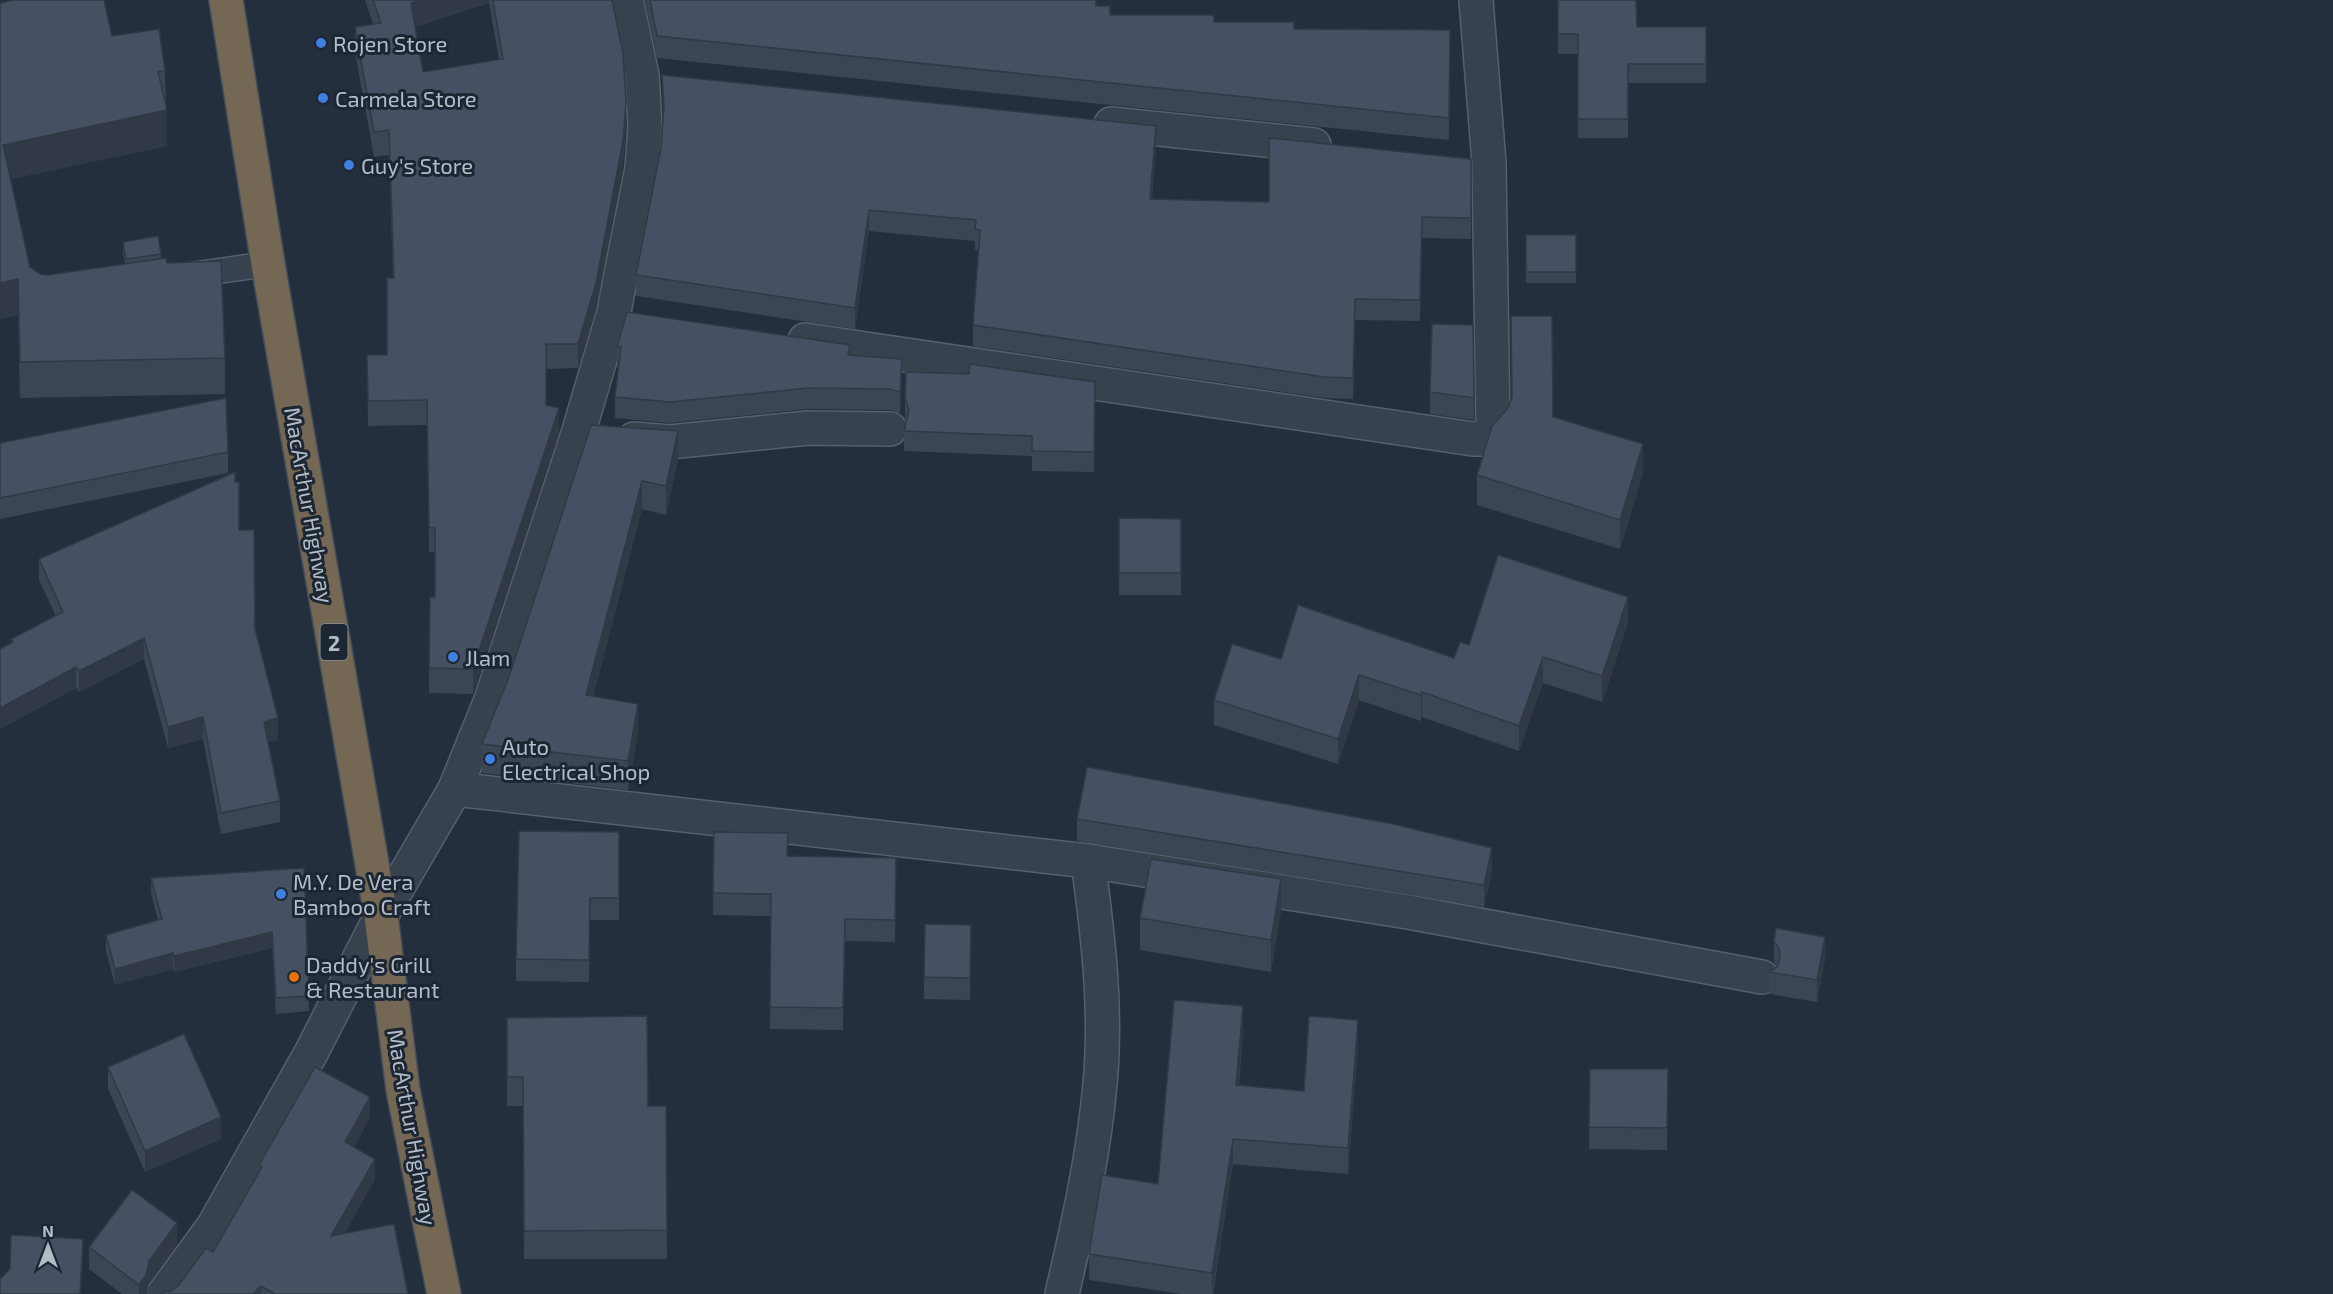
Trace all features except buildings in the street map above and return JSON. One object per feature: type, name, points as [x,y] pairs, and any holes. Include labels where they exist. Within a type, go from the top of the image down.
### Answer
[{"type":"highway","name":"MacArthur Highway","points":[[226,0],[268,264],[381,916],[403,1090],[444,1294]]},
{"type":"street","points":[[164,1294],[219,1217],[311,1053],[381,916],[455,789],[491,700],[578,434],[614,312],[642,168],[645,126],[642,75],[626,0]]},
{"type":"street","points":[[778,336],[1483,439],[1493,426],[1488,163],[1476,0]]},
{"type":"street","points":[[642,75],[678,78]]},
{"type":"street","points":[[1083,121],[1345,148]]},
{"type":"street","points":[[1453,159],[1488,163]]},
{"type":"street","points":[[614,312],[649,317]]},
{"type":"street","points":[[578,434],[670,442],[808,429],[891,429]]},
{"type":"street","points":[[455,789],[1088,861],[1408,912],[1762,977]]},
{"type":"street","points":[[1062,1294],[1079,1221],[1101,1083],[1101,964],[1088,861]]},
{"type":"lane","points":[[163,280],[268,264]]},
{"type":"place","name":"Rojen Store","points":[[321,43]]},
{"type":"place","name":"Carmela Store","points":[[323,98]]},
{"type":"place","name":"Guy's Store","points":[[349,165]]},
{"type":"place","name":"Jlam","points":[[453,657]]},
{"type":"place","name":"Auto Electrical Shop","points":[[490,759]]},
{"type":"place","name":"M.Y. De Vera Bamboo Craft","points":[[281,894]]},
{"type":"place","name":"Daddy's Grill & Restaurant","points":[[294,977]]}]
